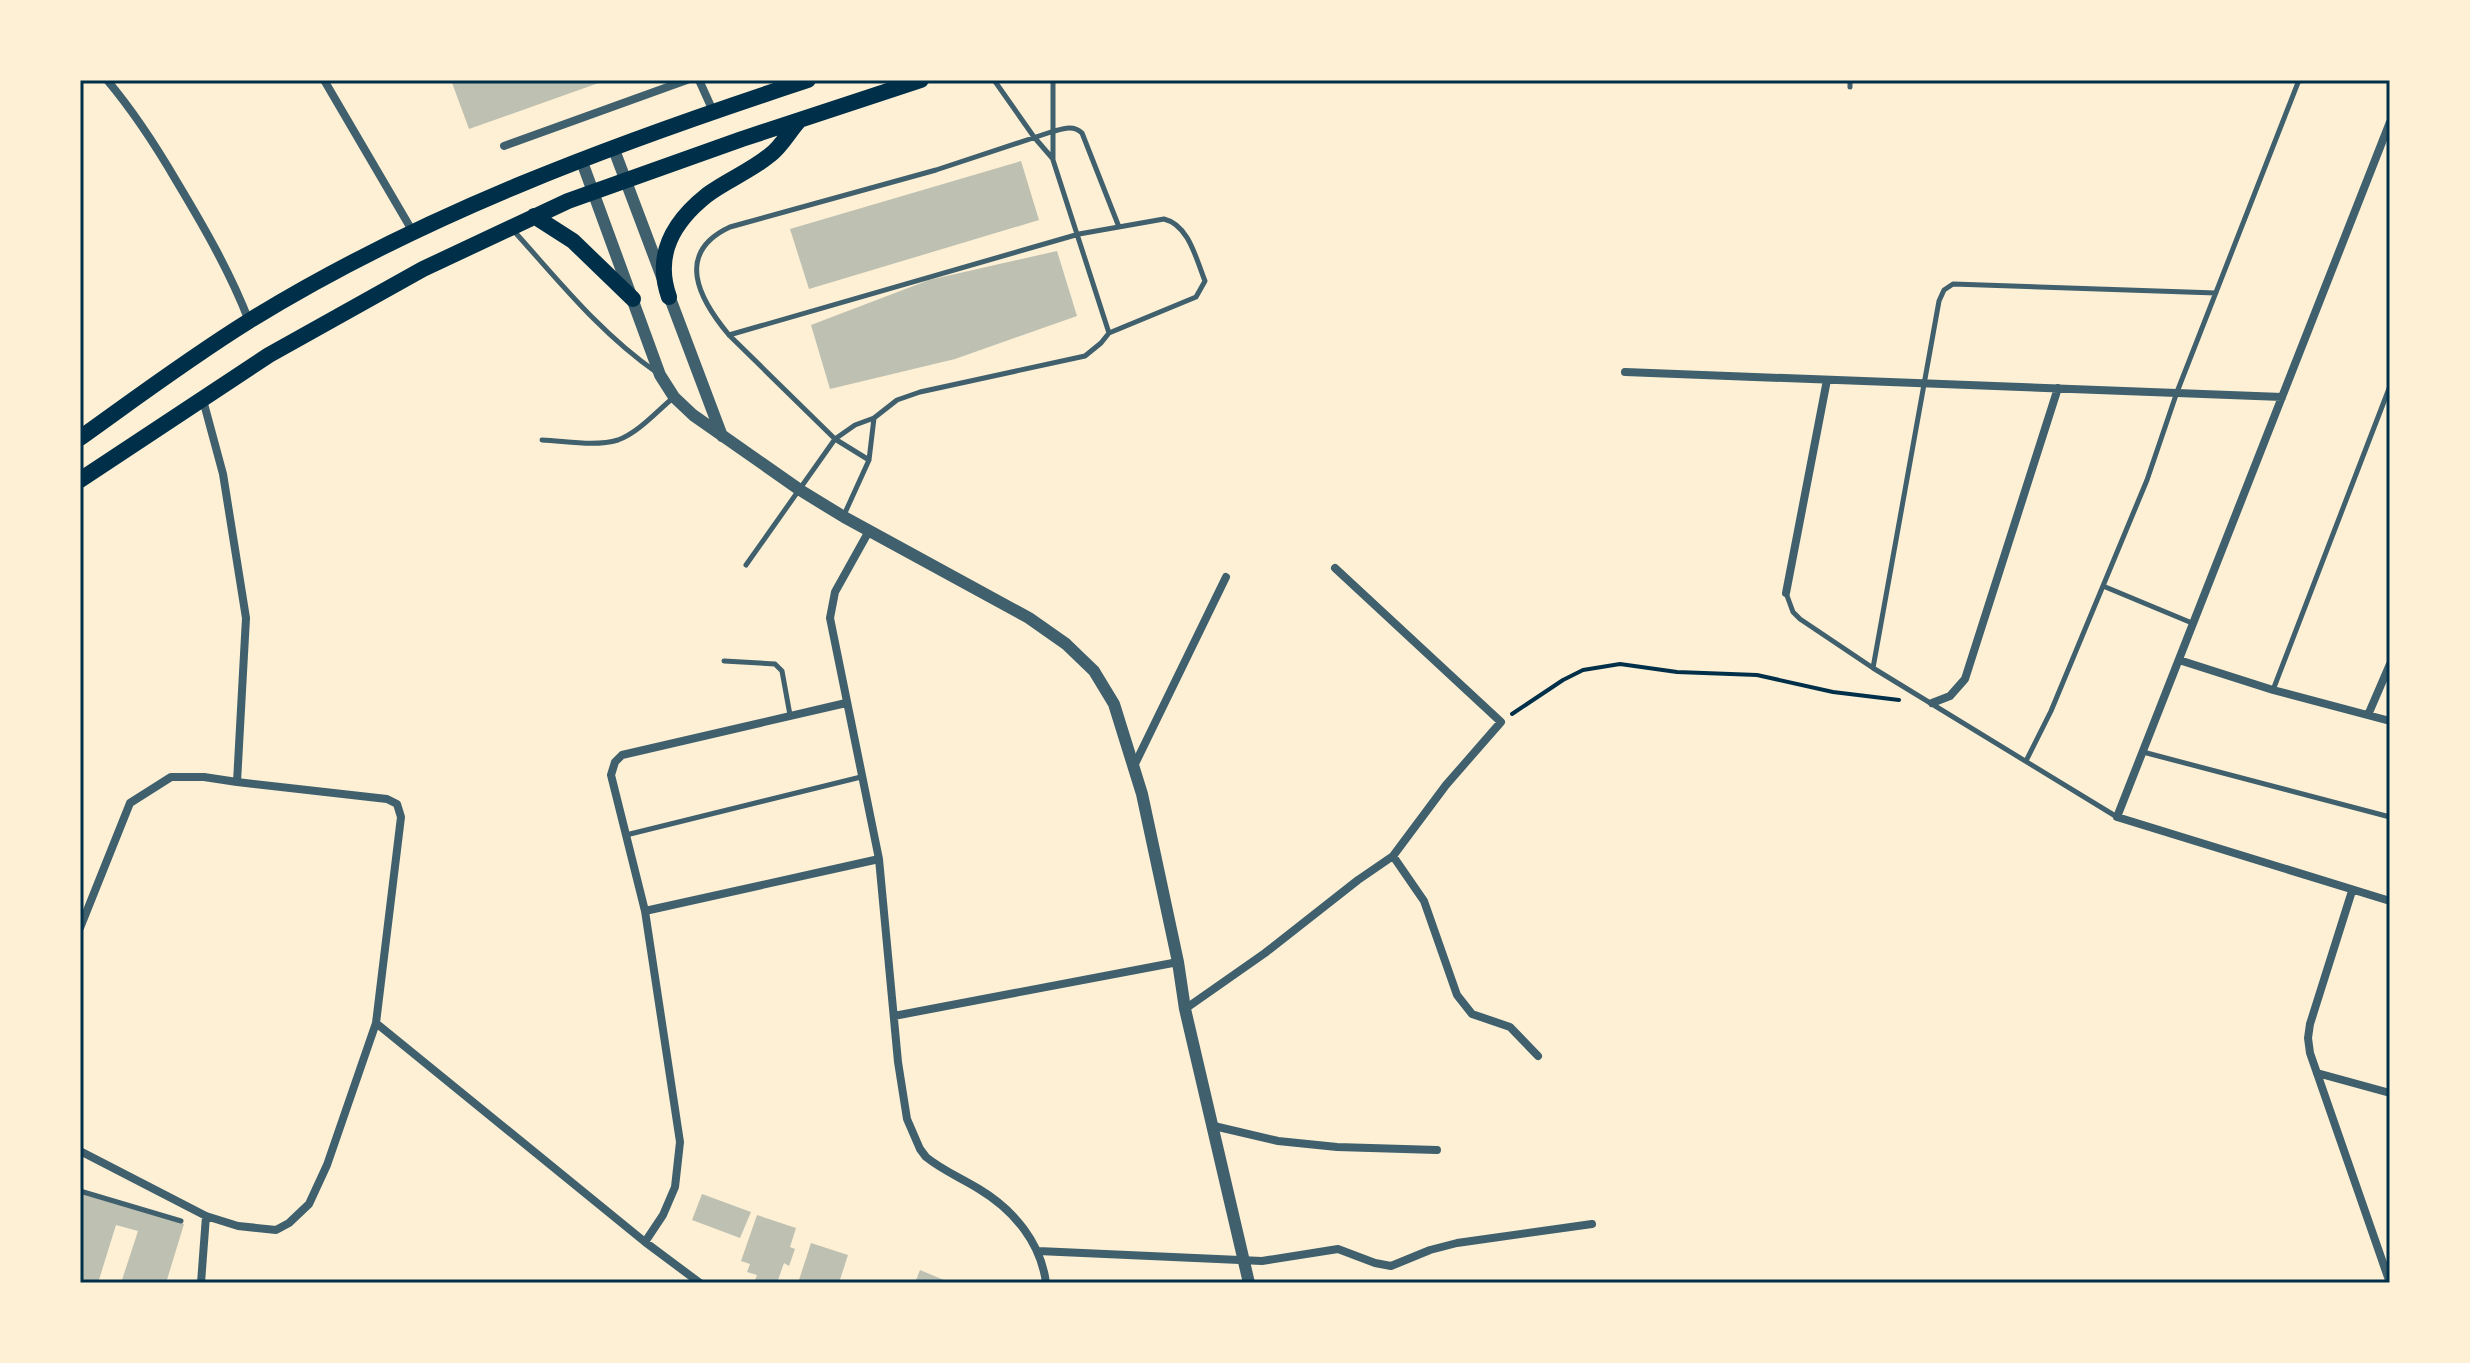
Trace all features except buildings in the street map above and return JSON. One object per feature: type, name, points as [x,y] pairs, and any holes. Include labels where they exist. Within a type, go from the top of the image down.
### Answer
[{"type":"main road","points":[[80,438],[249,321],[413,232],[581,159],[808,80]]},
{"type":"main road","points":[[80,480],[269,355],[398,283],[534,216],[593,191],[921,80]]},
{"type":"main road","points":[[669,297],[663,281],[664,256],[671,237],[707,196],[772,154],[799,120]]},
{"type":"main road","points":[[534,216],[573,241],[633,299]]},
{"type":"street","points":[[107,80],[147,131],[199,218],[234,283],[249,321]]},
{"type":"street","points":[[324,80],[413,232]]},
{"type":"street","points":[[504,146],[687,80]]},
{"type":"street","points":[[699,80],[713,111]]},
{"type":"street","points":[[2390,122],[2117,817],[2390,901]]},
{"type":"street","points":[[613,147],[722,436]]},
{"type":"street","points":[[581,159],[660,375],[674,397],[693,415],[800,490],[1029,618],[1066,644],[1094,671],[1114,704],[1134,766],[1178,962],[1185,1009],[1249,1283]]},
{"type":"street","points":[[1625,372],[2282,397]]},
{"type":"street","points":[[1786,593],[1827,380]]},
{"type":"street","points":[[1932,703],[1950,696],[1965,679],[2058,388]]},
{"type":"street","points":[[202,399],[223,474],[246,618],[237,782]]},
{"type":"street","points":[[869,531],[835,592],[830,618],[879,859],[907,1119],[920,1149],[935,1164],[997,1201],[1022,1226],[1038,1251],[1046,1283]]},
{"type":"street","points":[[1185,1009],[1393,856],[1446,785],[1501,722],[1335,568]]},
{"type":"street","points":[[1134,766],[1226,577]]},
{"type":"street","points":[[2179,660],[2273,690],[2390,721]]},
{"type":"street","points":[[2368,715],[2390,664]]},
{"type":"street","points":[[645,1242],[663,1215],[675,1187],[680,1142],[645,911],[611,775],[615,762],[622,755],[846,703]]},
{"type":"street","points":[[80,928],[130,803],[171,777],[204,777],[387,799],[397,804],[401,817],[376,1023],[327,1165],[309,1204],[289,1223],[276,1230],[238,1226],[206,1216],[80,1151]]},
{"type":"street","points":[[1393,856],[1424,901],[1457,995],[1472,1014],[1510,1027],[1538,1056]]},
{"type":"street","points":[[645,911],[879,859]]},
{"type":"street","points":[[2352,891],[2308,1038],[2317,1073],[2390,1283]]},
{"type":"street","points":[[894,1016],[1178,962]]},
{"type":"street","points":[[376,1023],[645,1242],[700,1283]]},
{"type":"street","points":[[2317,1073],[2390,1093]]},
{"type":"street","points":[[1214,1126],[1278,1141],[1337,1147],[1437,1150]]},
{"type":"street","points":[[201,1283],[206,1216]]},
{"type":"street","points":[[1038,1251],[1274,1260],[1338,1249],[1391,1266],[1444,1245],[1592,1224]]},
{"type":"lane","points":[[994,80],[1053,160]]},
{"type":"lane","points":[[1053,80],[1053,160],[1109,333]]},
{"type":"lane","points":[[2026,761],[2051,711],[2147,480],[2177,392],[2299,80]]},
{"type":"lane","points":[[869,460],[835,439],[729,335],[705,301],[696,271],[698,257],[714,234],[936,170],[1071,127],[1082,133],[1119,227]]},
{"type":"lane","points":[[729,335],[1079,234],[1164,219],[1174,221],[1182,229],[1205,281],[1196,297],[1109,333],[1085,356],[920,392],[897,400],[874,418],[855,425],[835,439],[746,565]]},
{"type":"lane","points":[[511,228],[600,327],[626,351],[660,375]]},
{"type":"lane","points":[[1873,668],[1939,301],[1944,290],[1953,284],[2216,293]]},
{"type":"lane","points":[[2273,690],[2390,386]]},
{"type":"lane","points":[[542,440],[598,443],[617,440],[633,432],[674,397]]},
{"type":"lane","points":[[844,517],[869,460],[874,418]]},
{"type":"lane","points":[[2103,586],[2193,624]]},
{"type":"lane","points":[[1786,593],[1793,612],[1800,619],[1873,668],[2117,817]]},
{"type":"lane","points":[[724,661],[775,664],[782,671],[791,716]]},
{"type":"lane","points":[[2143,752],[2390,817]]},
{"type":"lane","points":[[626,835],[861,777]]},
{"type":"lane","points":[[80,1191],[181,1221]]},
{"type":"path","points":[[1501,722],[1583,670],[1620,664],[1677,672],[1757,675],[1867,697],[1932,703]]}]
